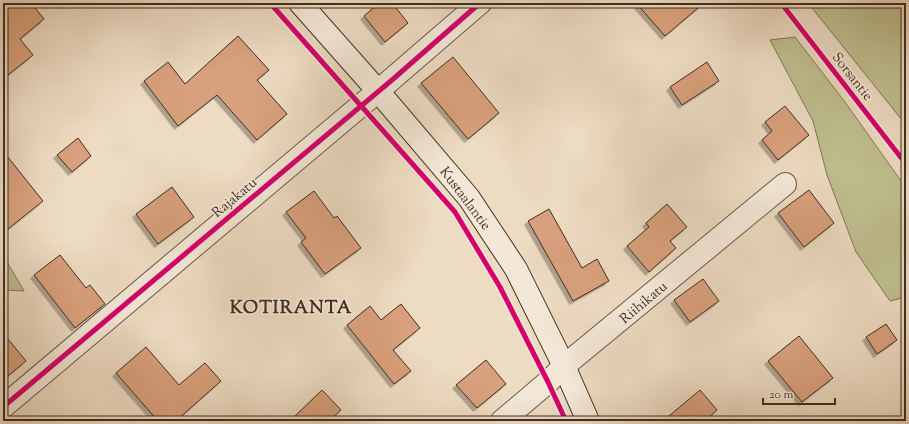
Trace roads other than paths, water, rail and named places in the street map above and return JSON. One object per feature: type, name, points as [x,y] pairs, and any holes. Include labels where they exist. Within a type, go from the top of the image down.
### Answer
[{"type":"street","name":"Kustaalantie","points":[[300,3],[378,91],[469,198],[516,269],[564,366],[588,421]]},
{"type":"street","name":"Rajakatu","points":[[3,407],[378,91],[480,3]]},
{"type":"street","name":"Riihikatu","points":[[502,421],[548,382],[564,366],[785,184]]},
{"type":"district","name":"KOTIRANTA","points":[[291,307]]}]
